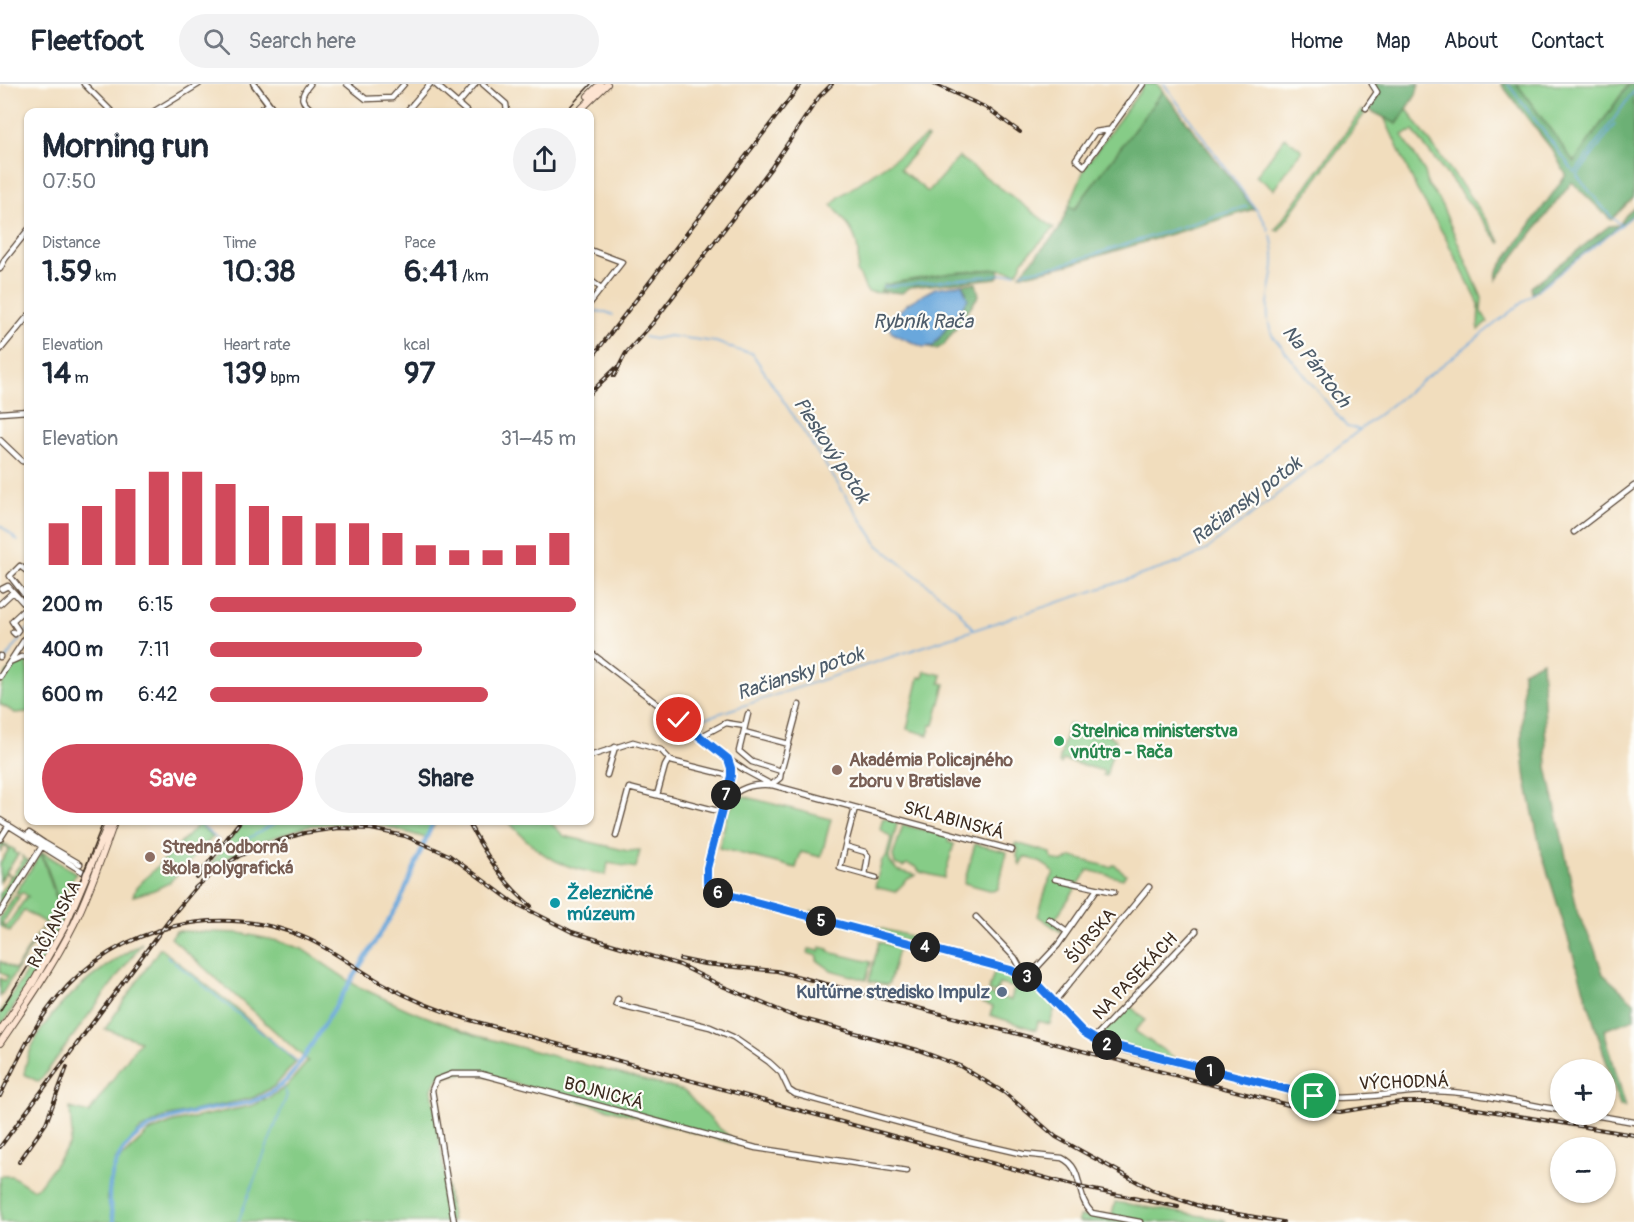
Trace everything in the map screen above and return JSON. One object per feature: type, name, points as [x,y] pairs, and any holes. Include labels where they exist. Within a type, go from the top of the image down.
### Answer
[{"type":"main road","points":[[577,108],[600,84]]},
{"type":"main road","points":[[582,108],[607,84]]},
{"type":"main road","name":"RAČIANSKA","points":[[0,1043],[54,960],[74,924],[108,825]]},
{"type":"main road","name":"RAČIANSKA","points":[[0,1031],[53,949],[91,877],[113,825]]},
{"type":"street","points":[[84,84],[108,108]]},
{"type":"street","points":[[160,108],[199,84]]},
{"type":"street","points":[[254,84],[272,108]]},
{"type":"street","points":[[310,84],[302,93],[302,98],[310,108]]},
{"type":"street","points":[[347,84],[364,98],[392,98],[404,84]]},
{"type":"street","points":[[409,108],[430,84]]},
{"type":"street","points":[[435,84],[462,108]]},
{"type":"street","points":[[458,104],[475,84]]},
{"type":"street","points":[[483,84],[506,104],[506,108]]},
{"type":"street","points":[[1108,130],[1095,132],[1076,159],[1084,166],[1143,84]]},
{"type":"street","points":[[1366,108],[1377,92],[1372,84]]},
{"type":"street","points":[[262,108],[269,104]]},
{"type":"street","points":[[0,269],[3,259],[24,235]]},
{"type":"street","points":[[594,252],[622,262],[594,298]]},
{"type":"street","points":[[594,283],[601,288]]},
{"type":"street","points":[[0,350],[24,321]]},
{"type":"street","points":[[0,413],[24,411]]},
{"type":"street","points":[[0,440],[24,461]]},
{"type":"street","points":[[1574,532],[1634,486]]},
{"type":"street","points":[[24,567],[19,566],[10,576],[24,593]]},
{"type":"street","points":[[2,589],[6,585],[24,605]]},
{"type":"street","points":[[0,604],[13,592]]},
{"type":"street","points":[[13,632],[18,630],[12,621],[24,611]]},
{"type":"street","points":[[0,677],[24,640]]},
{"type":"street","points":[[20,645],[24,651]]},
{"type":"street","name":"SKLABINSKÁ","points":[[594,655],[728,759],[772,785],[1012,850]]},
{"type":"street","points":[[9,663],[24,657]]},
{"type":"street","points":[[724,803],[736,792],[748,786],[772,785],[780,778],[799,705]]},
{"type":"street","points":[[748,714],[740,752],[752,762],[781,772]]},
{"type":"street","points":[[700,737],[726,723],[789,744]]},
{"type":"street","points":[[594,755],[633,742],[661,750],[669,759],[731,776]]},
{"type":"street","points":[[607,775],[615,747]]},
{"type":"street","points":[[657,795],[669,759]]},
{"type":"street","points":[[728,759],[731,776],[707,868],[707,882],[717,892],[1011,970],[1026,977],[1058,945],[1097,889]]},
{"type":"street","points":[[616,836],[629,788],[722,812]]},
{"type":"street","points":[[855,808],[840,868],[876,878]]},
{"type":"street","points":[[0,820],[91,877]]},
{"type":"street","points":[[0,839],[9,825]]},
{"type":"street","points":[[29,833],[43,845],[80,864]]},
{"type":"street","points":[[0,913],[43,845]]},
{"type":"street","points":[[845,846],[865,852],[868,856],[865,875]]},
{"type":"street","points":[[1055,879],[1114,892]]},
{"type":"street","name":"ŠÚRSKA","points":[[1054,1002],[1149,887]]},
{"type":"street","name":"VÝCHODNÁ","points":[[976,917],[1015,958],[1026,977],[1077,1026],[1093,1040],[1115,1048],[1314,1096],[1346,1098],[1407,1092],[1446,1092],[1550,1108]]},
{"type":"street","points":[[1048,919],[1067,932]]},
{"type":"street","name":"NA PASEKÁCH","points":[[1093,1040],[1196,931]]},
{"type":"street","points":[[618,999],[616,1004],[710,1027],[733,1036],[780,1073],[789,1090],[795,1094],[971,1142],[1036,1156],[1062,1158],[1075,1169],[1081,1197],[1092,1213],[1140,1222]]},
{"type":"street","name":"BOJNICKÁ","points":[[454,1222],[432,1090],[436,1080],[452,1074],[481,1074],[756,1148],[907,1171]]},
{"type":"street","points":[[1616,1119],[1634,1122]]},
{"type":"green space","points":[[1145,84],[1157,84],[1163,91],[1074,210],[1069,206],[1086,165]]},
{"type":"green space","points":[[1374,84],[1419,84],[1416,95],[1397,124],[1369,110],[1379,94]]},
{"type":"green space","points":[[1501,84],[1517,84],[1574,162],[1629,84],[1634,84],[1634,197],[1611,220],[1572,182],[1496,280],[1497,271],[1566,175],[1553,151]]},
{"type":"green space","points":[[1517,84],[1627,84],[1627,86],[1574,163]]},
{"type":"green space","points":[[1163,91],[1254,209],[1068,265],[1020,274],[1058,231],[1069,206],[1074,210]]},
{"type":"green space","points":[[1407,109],[1501,242],[1413,131],[1402,135],[1425,172],[1428,185],[1439,199],[1482,298],[1481,311],[1488,322],[1478,330],[1479,304],[1444,235],[1417,190],[1384,117],[1397,124]]},
{"type":"green space","points":[[1362,110],[1365,113],[1279,230],[1275,230]]},
{"type":"green space","points":[[926,137],[928,138],[900,169],[928,192],[959,157],[1054,228],[1024,259],[1017,272],[998,269],[979,270],[884,285],[881,290],[886,293],[868,292],[857,273],[858,251],[854,235],[832,205],[839,197]]},
{"type":"green space","points":[[1285,137],[1302,150],[1274,189],[1256,176]]},
{"type":"green space","points":[[1634,208],[1634,214],[1532,293],[1531,287],[1609,226],[1619,225]]},
{"type":"green space","points":[[999,269],[1000,275],[996,278],[910,287],[902,293],[881,291],[884,285],[893,283],[951,273]]},
{"type":"green space","points":[[976,283],[979,295],[944,345],[937,349],[928,347],[933,346],[965,304],[966,292],[962,284]]},
{"type":"green space","points":[[24,661],[24,712],[15,713],[0,704],[4,678],[16,664]]},
{"type":"green space","points":[[1542,661],[1547,767],[1578,914],[1593,944],[1603,974],[1634,1002],[1634,1019],[1604,1030],[1612,1059],[1605,1059],[1541,851],[1526,780],[1522,744],[1523,671]]},
{"type":"green space","points":[[925,671],[942,675],[940,683],[945,684],[934,725],[931,725],[928,735],[907,729],[919,677],[923,678]]},
{"type":"green space","points":[[1068,724],[1109,735],[1116,740],[1106,776],[1103,775],[1104,771],[1063,760],[1061,764],[1059,763]]},
{"type":"green space","points":[[743,796],[831,819],[821,857],[801,852],[796,868],[719,848],[728,811]]},
{"type":"green space","points":[[883,818],[897,824],[889,857],[890,862],[897,870],[916,875],[908,879],[895,892],[875,887],[891,838],[880,829]]},
{"type":"green space","points":[[198,825],[213,837],[169,883],[133,896],[136,888]]},
{"type":"green space","points":[[240,825],[318,825],[307,826],[261,842],[209,866]]},
{"type":"green space","points":[[381,825],[434,825],[426,838]]},
{"type":"green space","points":[[512,825],[553,825],[564,836],[628,851],[640,850],[636,868],[608,863],[606,875],[562,864],[540,852]]},
{"type":"green space","points":[[903,825],[949,836],[948,842],[954,844],[944,878],[920,872],[916,867],[907,864],[903,867],[895,864],[893,856]]},
{"type":"green space","points":[[1,842],[15,850],[14,852],[18,855],[6,872],[12,876],[23,860],[22,856],[30,861],[20,871],[22,874],[20,873],[16,878],[18,880],[0,909],[0,893],[11,876],[5,873],[0,882],[0,863],[9,849],[4,846],[0,852]]},
{"type":"green space","points":[[1016,843],[1051,853],[1052,859],[1062,862],[1072,857],[1110,867],[1114,865],[1126,874],[1123,879],[1088,870],[1055,919],[1062,933],[1038,916],[1047,886],[1054,873],[1037,861],[1024,857],[1020,865],[1017,856],[1018,848],[1014,847]]},
{"type":"green space","points":[[975,844],[1007,852],[998,889],[993,891],[964,883]]},
{"type":"green space","points":[[42,852],[76,873],[59,903]]},
{"type":"green space","points":[[41,853],[58,904],[0,997],[0,978],[5,981],[8,977],[0,972],[0,961],[15,970],[45,923],[24,910],[10,932],[0,926],[0,918],[15,895],[19,897],[2,924],[6,927],[27,896],[29,897],[22,892],[20,895],[16,892]]},
{"type":"green space","points":[[76,894],[51,947],[0,1028],[0,1013]]},
{"type":"green space","points":[[812,911],[918,938],[918,942],[914,943],[813,916]]},
{"type":"green space","points":[[176,931],[240,933],[278,941],[302,949],[357,986],[409,1010],[474,1035],[684,1091],[718,1127],[740,1145],[473,1072],[438,1077],[432,1089],[452,1222],[114,1222],[109,1196],[115,1164],[149,1132],[174,1122],[251,1106],[267,1099],[286,1087],[308,1061],[171,938]]},
{"type":"green space","points":[[879,942],[902,948],[901,951],[898,950],[887,985],[869,981]]},
{"type":"green space","points":[[142,943],[39,1082],[24,1074],[29,1053],[52,1014],[86,981]]},
{"type":"green space","points":[[820,947],[829,949],[829,952],[871,962],[866,980],[831,970],[817,960],[817,956],[808,953],[809,949],[819,951]]},
{"type":"green space","points":[[160,948],[232,1005],[296,1062],[275,1086],[253,1098],[165,1117],[140,1130],[116,1159],[107,1197],[113,1222],[0,1222],[0,1176],[12,1176],[32,1189],[39,1186],[69,1145],[72,1135],[70,1108],[89,1113],[140,1041],[105,1029]]},
{"type":"green space","points":[[998,968],[1020,975],[1021,980],[1012,987],[999,984],[996,993],[988,991],[995,970]]},
{"type":"green space","points":[[1024,980],[1045,994],[1055,1008],[1050,1024],[1038,1021],[1036,1030],[990,1015],[993,1007],[982,1003],[988,994],[1011,1000],[1014,988]]},
{"type":"green space","points":[[1129,1005],[1145,1020],[1135,1031],[1181,1062],[1101,1040],[1100,1035]]},
{"type":"green space","points":[[1616,1072],[1626,1107],[1620,1106],[1616,1093]]},
{"type":"green space","points":[[1115,1202],[1226,1222],[1079,1222],[1079,1217],[1093,1216],[1111,1219]]},
{"type":"water","name":"Rybník Rača","points":[[962,284],[968,299],[933,346],[923,347],[891,332],[890,320],[908,303],[935,288]]},
{"type":"waterway","name":"Na Pántoch","points":[[1164,84],[1263,219],[1269,231]]},
{"type":"waterway","points":[[1508,84],[1575,173],[1634,91]]},
{"type":"waterway","points":[[1615,124],[1577,176],[1611,217],[1622,225]]},
{"type":"waterway","points":[[1022,272],[1057,266],[1247,206]]},
{"type":"waterway","name":"Račiansky potok","points":[[687,724],[1181,562],[1206,550],[1634,215]]},
{"type":"waterway","name":"Na Pántoch","points":[[1271,235],[1274,260],[1268,316],[1272,335],[1347,427],[1359,429]]},
{"type":"waterway","points":[[883,287],[1015,273]]},
{"type":"waterway","name":"Pieskový potok","points":[[594,311],[613,315]]},
{"type":"waterway","name":"Pieskový potok","points":[[644,337],[654,339],[669,336],[716,342],[752,353],[878,545],[956,608],[974,630]]},
{"type":"waterway","points":[[0,525],[18,541]]},
{"type":"waterway","points":[[0,667],[24,634]]},
{"type":"waterway","name":"Račiansky potok","points":[[672,729],[683,725]]},
{"type":"waterway","name":"Račiansky potok","points":[[201,825],[218,840]]},
{"type":"waterway","name":"Račiansky potok","points":[[225,845],[234,847],[271,825]]},
{"type":"waterway","points":[[328,1018],[400,902],[432,825]]},
{"type":"waterway","points":[[167,956],[299,1063]]},
{"type":"waterway","points":[[114,1222],[109,1194],[114,1168],[125,1148],[141,1133],[160,1123],[205,1110],[251,1102],[274,1091],[287,1080],[299,1064],[326,1021]]},
{"type":"waterway","points":[[238,1222],[287,1095],[282,1084]]},
{"type":"tram line","points":[[569,108],[591,84]]},
{"type":"tram line","points":[[0,1011],[78,886],[102,825]]},
{"type":"railway","points":[[594,355],[801,84]]},
{"type":"railway","points":[[614,376],[626,353],[652,324],[771,168],[819,97],[832,84]]},
{"type":"railway","points":[[934,84],[987,108],[1020,132]]},
{"type":"railway","points":[[594,389],[616,368]]},
{"type":"railway","points":[[197,878],[237,825]]},
{"type":"railway","points":[[470,825],[495,866],[531,906]]},
{"type":"railway","points":[[0,1147],[196,887],[239,856],[265,845],[304,833],[338,828],[371,829],[405,836],[449,855],[513,902],[572,932],[680,965],[722,986],[793,1016],[918,1050],[960,1066],[1005,1093],[1056,1137],[1152,1190],[1205,1208],[1283,1222]]},
{"type":"railway","points":[[0,1096],[26,1045],[48,1009],[81,973],[109,952],[140,937],[173,927],[207,921],[241,921],[275,927],[308,939],[403,994],[436,1009],[470,1020],[1079,1187],[1178,1207]]},
{"type":"railway","points":[[680,959],[704,964],[777,971],[1296,1107],[1340,1112],[1400,1102],[1435,1102],[1634,1135]]},
{"type":"railway","points":[[19,1162],[46,1123],[67,1067]]},
{"type":"place","name":"Strelnica ministerstva vnútra - Rača","points":[[1059,741]]},
{"type":"place","name":"Akadémia Policajného zboru v Bratislave","points":[[837,770]]},
{"type":"place","name":"Stredná odborná škola polygrafická","points":[[150,857]]},
{"type":"place","name":"Železničné múzeum","points":[[555,903]]},
{"type":"place","name":"Kultúrne stredisko Impulz","points":[[1002,992]]},
{"type":"route","points":[[679,720],[726,757],[732,770],[707,868],[707,882],[714,891],[1011,970],[1037,984],[1093,1040],[1115,1048],[1314,1096]]}]
